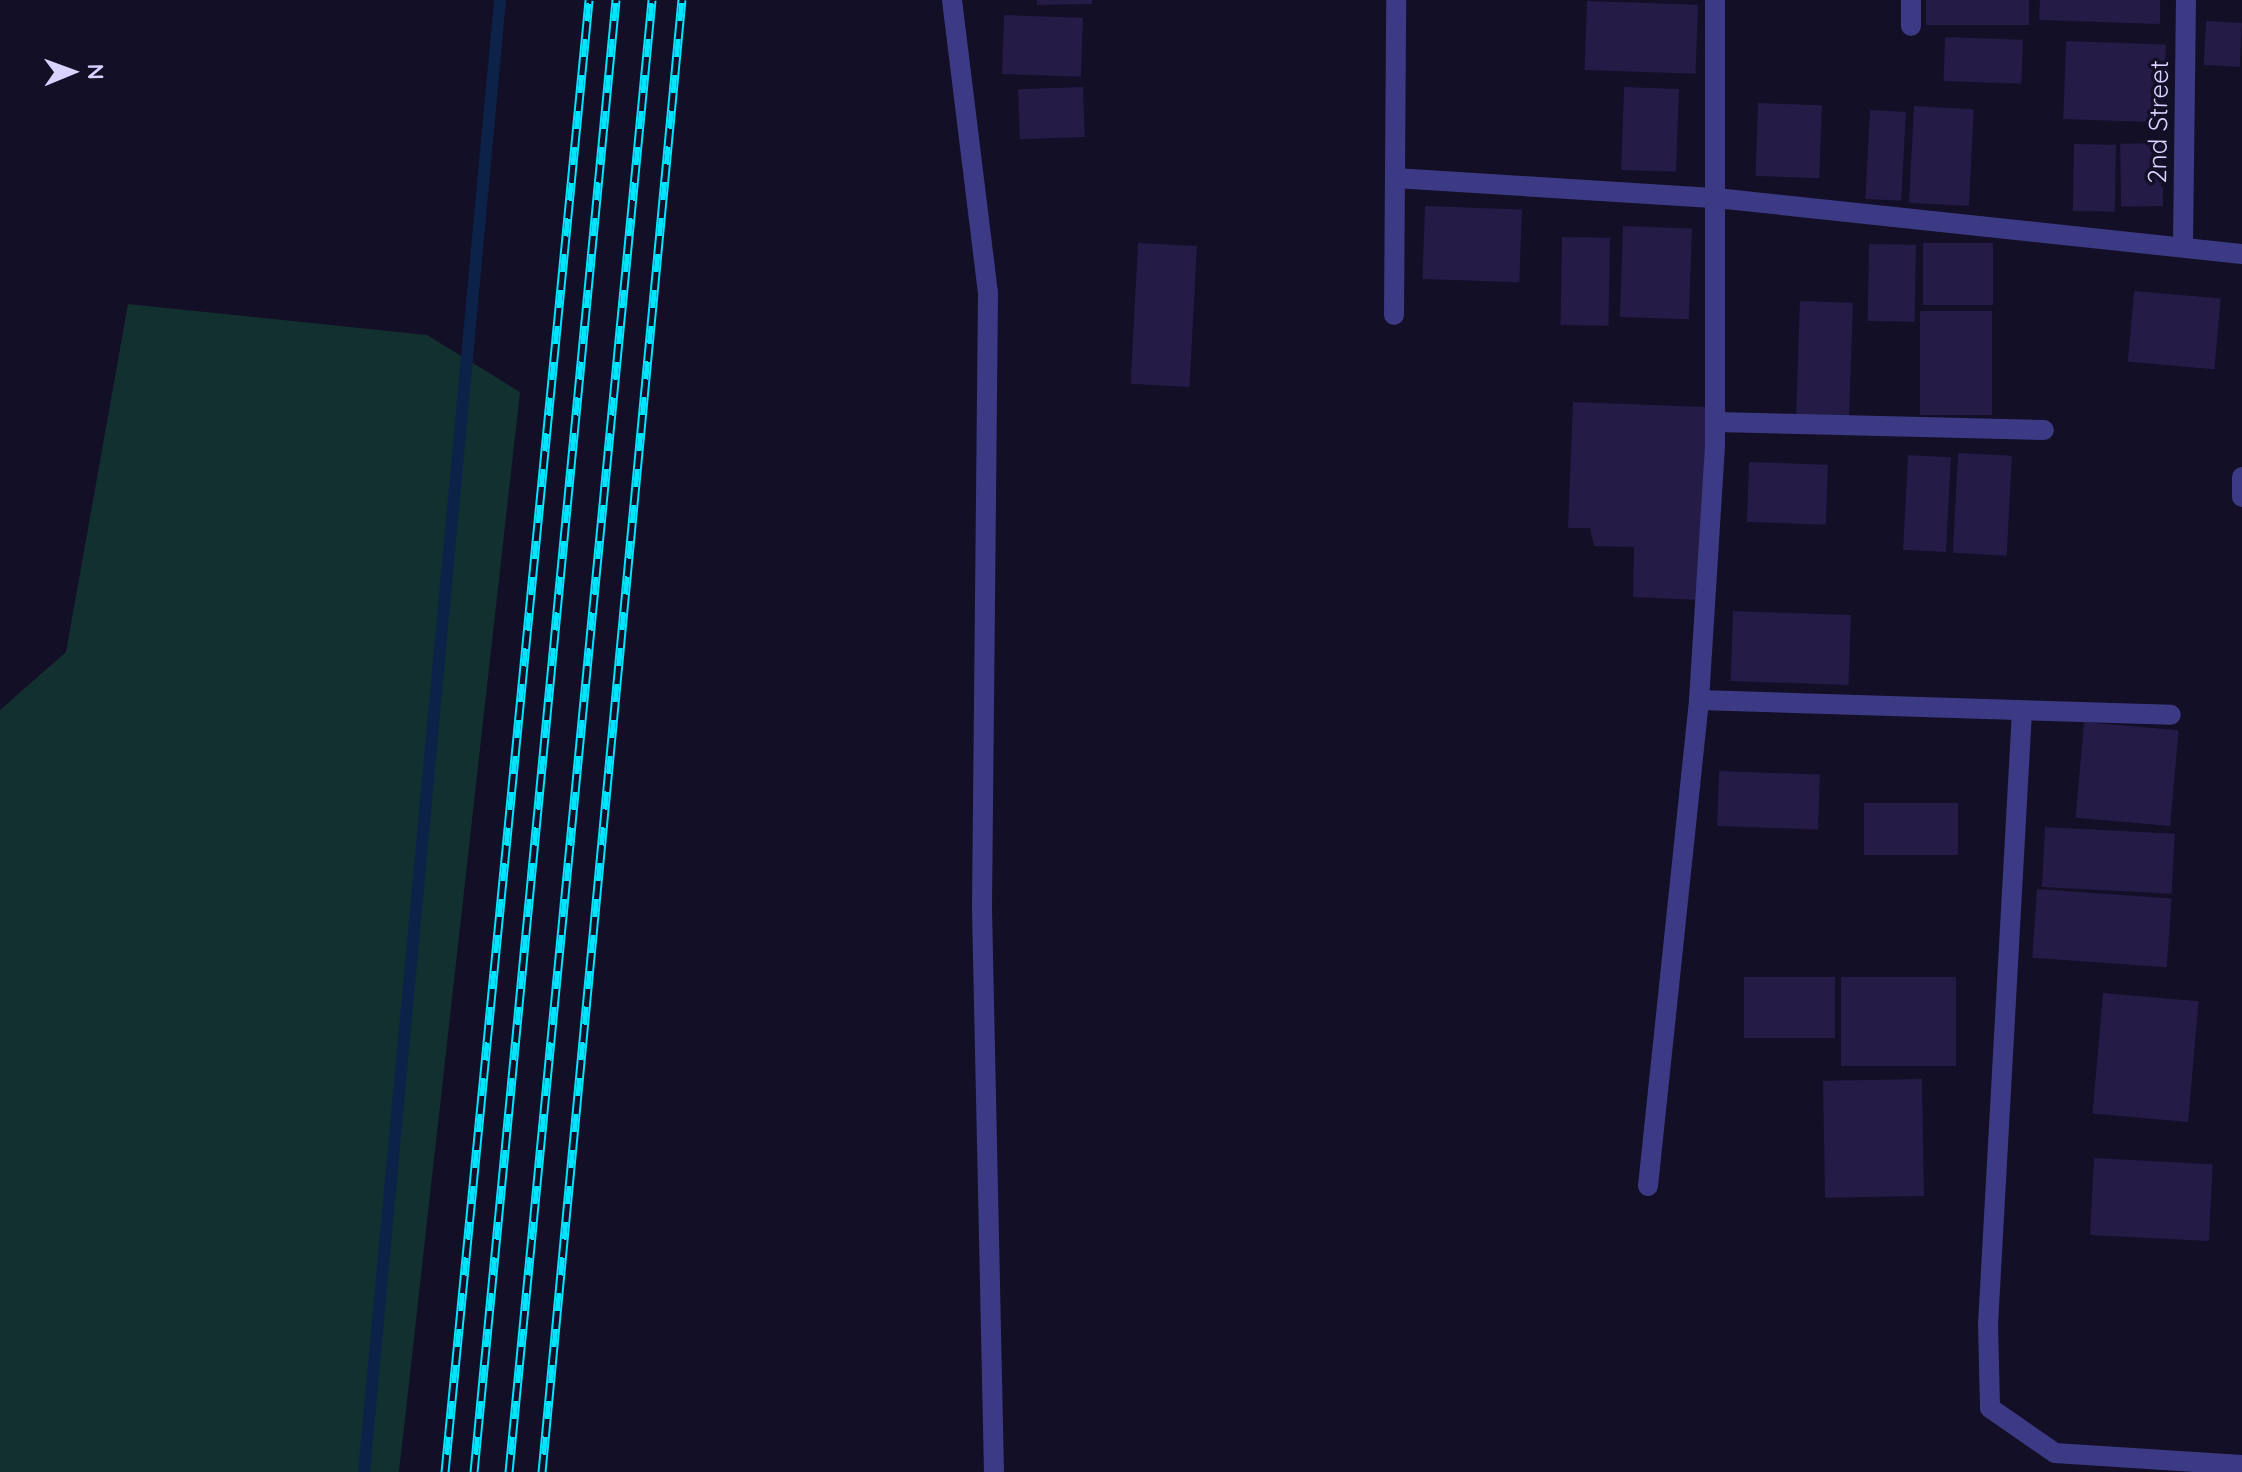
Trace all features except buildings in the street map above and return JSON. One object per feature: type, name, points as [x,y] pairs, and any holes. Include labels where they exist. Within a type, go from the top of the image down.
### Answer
[{"type":"street","points":[[952,0],[988,293],[982,909],[994,1472]]},
{"type":"street","points":[[1394,315],[1396,0]]},
{"type":"street","points":[[1648,1186],[1699,700],[1715,422],[1715,0]]},
{"type":"street","points":[[1911,0],[1911,26]]},
{"type":"street","name":"2nd Street","points":[[2183,244],[2186,0]]},
{"type":"street","points":[[1395,178],[1716,198],[2183,244],[2242,254]]},
{"type":"street","points":[[1715,422],[2044,430]]},
{"type":"street","points":[[2242,477],[2242,497]]},
{"type":"street","points":[[1699,700],[2171,715]]},
{"type":"street","points":[[2022,711],[1988,1324],[1990,1408],[2055,1453],[2242,1465]]},
{"type":"green space","points":[[128,304],[427,335],[520,392],[399,1472],[0,1472],[0,710],[66,652]]},
{"type":"waterway","points":[[364,1472],[500,0]]},
{"type":"railway","points":[[445,1472],[589,0]]},
{"type":"railway","points":[[474,1472],[616,0]]},
{"type":"railway","points":[[509,1472],[652,0]]},
{"type":"railway","points":[[542,1472],[682,0]]}]
